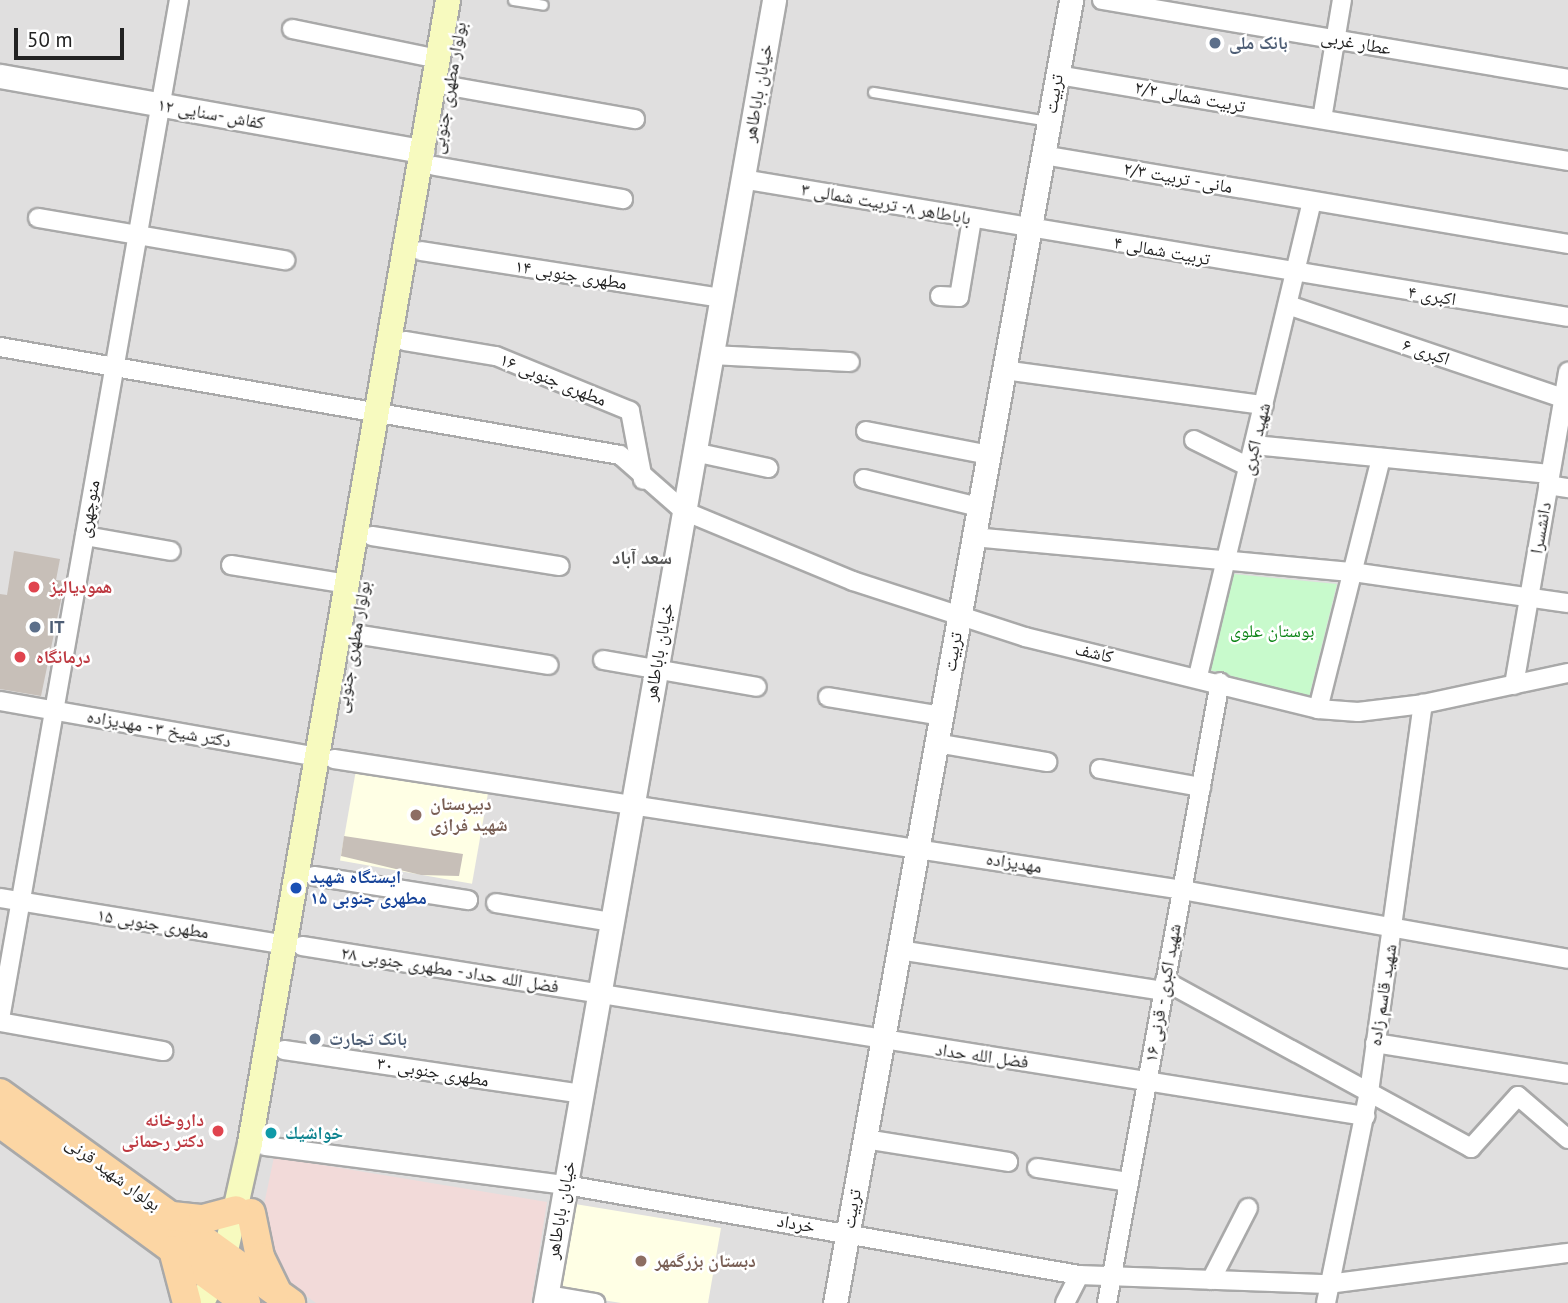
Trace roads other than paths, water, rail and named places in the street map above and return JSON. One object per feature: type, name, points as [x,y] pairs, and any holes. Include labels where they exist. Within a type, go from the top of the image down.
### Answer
[{"type":"main road","name":"بولوار مطهری جنوبی","points":[[226,1286],[244,1211],[326,758],[355,634],[372,536],[385,413],[405,341],[421,251],[438,59],[448,0]]},
{"type":"main road","name":"بولوار مطهری جنوبی","points":[[244,1211],[265,1146],[284,1050],[294,945],[314,876],[348,584],[385,413],[429,158],[449,86],[464,0]]},
{"type":"main road","name":"بولوار شهید قرنی","points":[[0,1093],[172,1216],[226,1286]]},
{"type":"main road","name":"بولوار شهید قرنی","points":[[0,1123],[226,1286]]},
{"type":"main road","points":[[172,1216],[203,1219],[244,1211],[260,1257],[284,1298]]},
{"type":"main road","points":[[173,1250],[187,1303]]},
{"type":"main road","points":[[226,1286],[284,1298]]},
{"type":"street","name":"منوچهری","points":[[0,1020],[179,0]]},
{"type":"street","name":"خیابان باباطاهر","points":[[546,1299],[774,0]]},
{"type":"street","name":"تربیت","points":[[835,1303],[1071,0]]},
{"type":"street","name":"عطار غربی","points":[[1102,0],[1568,79]]},
{"type":"street","points":[[1322,119],[1342,0]]},
{"type":"street","points":[[292,29],[438,59]]},
{"type":"street","name":"تربیت شمالی ۲/۲","points":[[1058,75],[1568,161]]},
{"type":"street","name":"کفاش -سنایی ۱۲","points":[[0,76],[429,158]]},
{"type":"street","points":[[449,86],[635,119]]},
{"type":"street","name":"مانی - تربیت ۲/۳","points":[[1043,155],[1568,244]]},
{"type":"street","points":[[429,158],[623,199]]},
{"type":"street","name":"باباطاهر ۸- تربیت شمالی ۳","points":[[742,179],[1030,229]]},
{"type":"street","name":"شهید اکبری","points":[[1198,676],[1312,201]]},
{"type":"street","points":[[38,218],[285,260]]},
{"type":"street","points":[[940,296],[959,297],[972,219]]},
{"type":"street","name":"تربیت شمالی ۴","points":[[1030,229],[1295,274]]},
{"type":"street","name":"مطهری جنوبی ۱۴","points":[[421,251],[722,298]]},
{"type":"street","name":"اکبری ۴","points":[[1295,274],[1568,317]]},
{"type":"street","name":"اکبری ۶","points":[[1288,305],[1563,398]]},
{"type":"street","name":"مطهری جنوبی ۱۶","points":[[405,341],[496,356],[630,411],[643,480]]},
{"type":"street","name":"کاشف","points":[[0,347],[620,455],[643,480],[684,511],[959,617],[1198,676],[1318,709],[1358,712],[1423,704],[1568,673]]},
{"type":"street","points":[[711,355],[850,362]]},
{"type":"street","points":[[1004,370],[1264,405]]},
{"type":"street","name":"دانشسرا","points":[[1514,685],[1568,375]]},
{"type":"street","points":[[866,431],[989,455]]},
{"type":"street","points":[[1194,440],[1249,467]]},
{"type":"street","points":[[1254,445],[1549,480],[1568,488]]},
{"type":"street","points":[[694,452],[768,468]]},
{"type":"street","points":[[1318,709],[1381,458]]},
{"type":"street","points":[[864,478],[979,507]]},
{"type":"street","points":[[85,536],[171,551]]},
{"type":"street","points":[[372,536],[560,566]]},
{"type":"street","points":[[974,537],[1352,572],[1568,603]]},
{"type":"street","points":[[231,565],[348,584]]},
{"type":"street","points":[[355,634],[549,665]]},
{"type":"street","points":[[603,660],[757,687]]},
{"type":"street","name":"شهید اکبری - قرنی ۱۶","points":[[1107,1303],[1220,682]]},
{"type":"street","points":[[828,697],[941,716]]},
{"type":"street","name":"دکتر شیخ ۳ - مهدیزاده","points":[[0,701],[326,758],[633,802]]},
{"type":"street","name":"شهید قاسم زاده","points":[[1326,1303],[1369,1092],[1394,931],[1423,704]]},
{"type":"street","points":[[936,743],[1047,762]]},
{"type":"street","points":[[1100,769],[1200,787]]},
{"type":"street","name":"مهدیزاده","points":[[633,802],[1182,890],[1394,931],[1568,959]]},
{"type":"street","points":[[314,876],[468,900]]},
{"type":"street","name":"مطهری جنوبی ۱۵","points":[[0,898],[294,945]]},
{"type":"street","points":[[496,903],[612,922]]},
{"type":"street","name":"فضل الله حداد - مطهری جنوبی ۲۸","points":[[294,945],[599,994]]},
{"type":"street","points":[[899,950],[1164,986],[1471,1148],[1518,1096],[1568,1139]]},
{"type":"street","name":"فضل الله حداد","points":[[599,994],[882,1042],[1147,1079],[1365,1116]]},
{"type":"street","points":[[0,1020],[163,1051]]},
{"type":"street","points":[[1375,1043],[1568,1074]]},
{"type":"street","name":"مطهری جنوبی ۳۰","points":[[284,1050],[582,1094]]},
{"type":"street","points":[[865,1139],[1008,1162]]},
{"type":"street","name":"خرداد","points":[[265,1146],[566,1185],[848,1232],[1079,1275],[1328,1284],[1568,1253]]},
{"type":"street","points":[[1037,1168],[1129,1182]]},
{"type":"street","points":[[1211,1280],[1248,1208]]},
{"type":"street","points":[[1065,1303],[1079,1275]]},
{"type":"street","points":[[546,1299],[595,1303]]},
{"type":"lane","points":[[513,0],[543,5]]},
{"type":"lane","points":[[873,92],[1049,121]]},
{"type":"lane","points":[[0,1110],[196,1249],[226,1286]]},
{"type":"place","name":"بانک ملی","points":[[1215,43]]},
{"type":"place","name":"همودیالیز","points":[[34,587]]},
{"type":"place","name":"IT","points":[[35,627]]},
{"type":"place","name":"درمانگاه","points":[[20,657]]},
{"type":"place","name":"دبیرستان شهید فرازی","points":[[416,815]]},
{"type":"place","name":"ایستگاه شهید مطهری جنوبی ۱۵","points":[[296,888]]},
{"type":"place","name":"بانک تجارت","points":[[315,1039]]},
{"type":"place","name":"داروخانه دکتر رحمانی","points":[[218,1131]]},
{"type":"place","name":"خواشيك","points":[[271,1133]]},
{"type":"place","name":"دبستان بزرگمهر","points":[[641,1261]]},
{"type":"district","name":"سعد آباد","points":[[642,558]]},
{"type":"park label","name":"بوستان علوی","points":[[1272,631]]}]
